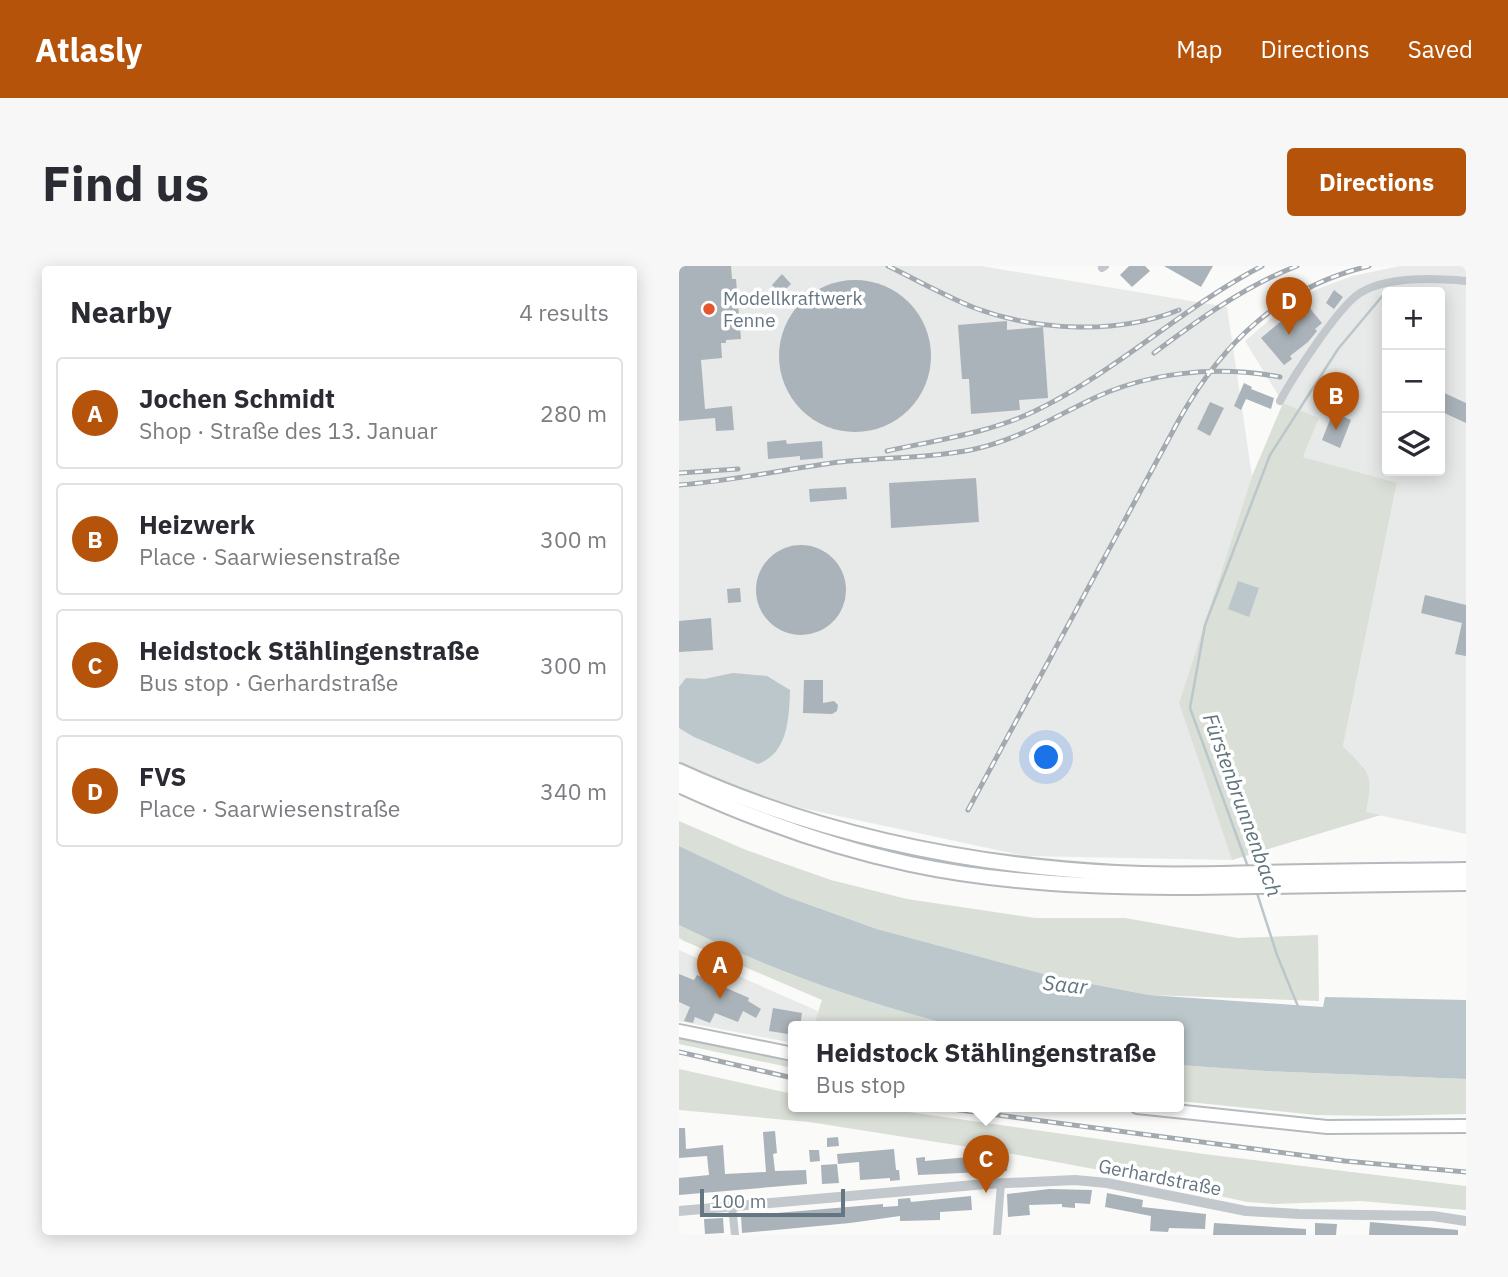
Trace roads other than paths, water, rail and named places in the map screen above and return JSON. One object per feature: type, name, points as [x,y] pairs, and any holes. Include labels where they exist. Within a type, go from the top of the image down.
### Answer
[{"type":"highway","points":[[679,771],[741,798],[836,829],[961,856],[1019,865],[1240,880]]},
{"type":"highway","points":[[679,785],[807,836],[874,855],[923,866],[1015,880],[1065,884],[1240,880],[1466,870]]},
{"type":"highway","points":[[1265,879],[1466,883]]},
{"type":"main road","points":[[679,1031],[788,1053]]},
{"type":"main road","points":[[1180,1112],[1282,1124],[1338,1127],[1466,1126]]},
{"type":"street","points":[[1280,401],[1291,380],[1329,328],[1359,293],[1383,284],[1416,279],[1466,281]]},
{"type":"street","name":"Gerhardstraße","points":[[679,1211],[1001,1183],[1075,1180],[1107,1183],[1246,1211],[1433,1216],[1466,1221]]},
{"type":"street","points":[[997,1235],[1001,1183]]},
{"type":"street","points":[[732,1206],[735,1235]]},
{"type":"water","points":[[1238,581],[1259,588],[1249,617],[1228,609]]},
{"type":"water","points":[[733,673],[767,676],[790,690],[785,734],[776,752],[758,764],[679,728],[679,687],[686,678],[704,679]]},
{"type":"water","name":"Saar","points":[[679,846],[785,896],[877,929],[1055,977],[1149,995],[1323,1007],[1325,997],[1466,1000],[1466,1079],[1184,1065],[1184,1021],[938,1021],[817,984],[679,925]]},
{"type":"waterway","name":"Fürstenbrunnenbach","points":[[1248,867],[1190,708],[1205,625],[1270,455],[1338,349],[1382,296]]},
{"type":"waterway","name":"Fürstenbrunnenbach","points":[[1256,890],[1277,955],[1299,1009]]},
{"type":"railway","points":[[888,266],[975,308],[1024,322],[1077,327],[1104,326],[1155,318],[1179,310]]},
{"type":"railway","points":[[887,451],[1001,425],[1037,410],[1095,377],[1205,300],[1262,266]]},
{"type":"railway","points":[[1154,353],[1241,294],[1297,266]]},
{"type":"railway","points":[[968,810],[1180,418],[1215,365],[1235,342],[1282,303],[1337,275],[1369,266]]},
{"type":"railway","points":[[679,485],[832,463],[940,455],[975,449],[1019,435],[1110,391],[1157,377],[1206,372],[1256,373],[1280,377]]},
{"type":"railway","points":[[679,473],[738,469]]},
{"type":"railway","points":[[679,1052],[788,1077]]},
{"type":"railway","points":[[975,1112],[1345,1161],[1466,1172]]},
{"type":"place","name":"Modellkraftwerk Fenne","points":[[709,309]]},
{"type":"place","name":"FVS","points":[[1289,335]]},
{"type":"place","name":"Heizwerk","points":[[1336,430]]},
{"type":"place","name":"Jochen Schmidt","points":[[720,999]]},
{"type":"place","name":"Heidstock Stählingenstraße","points":[[986,1193]]}]
